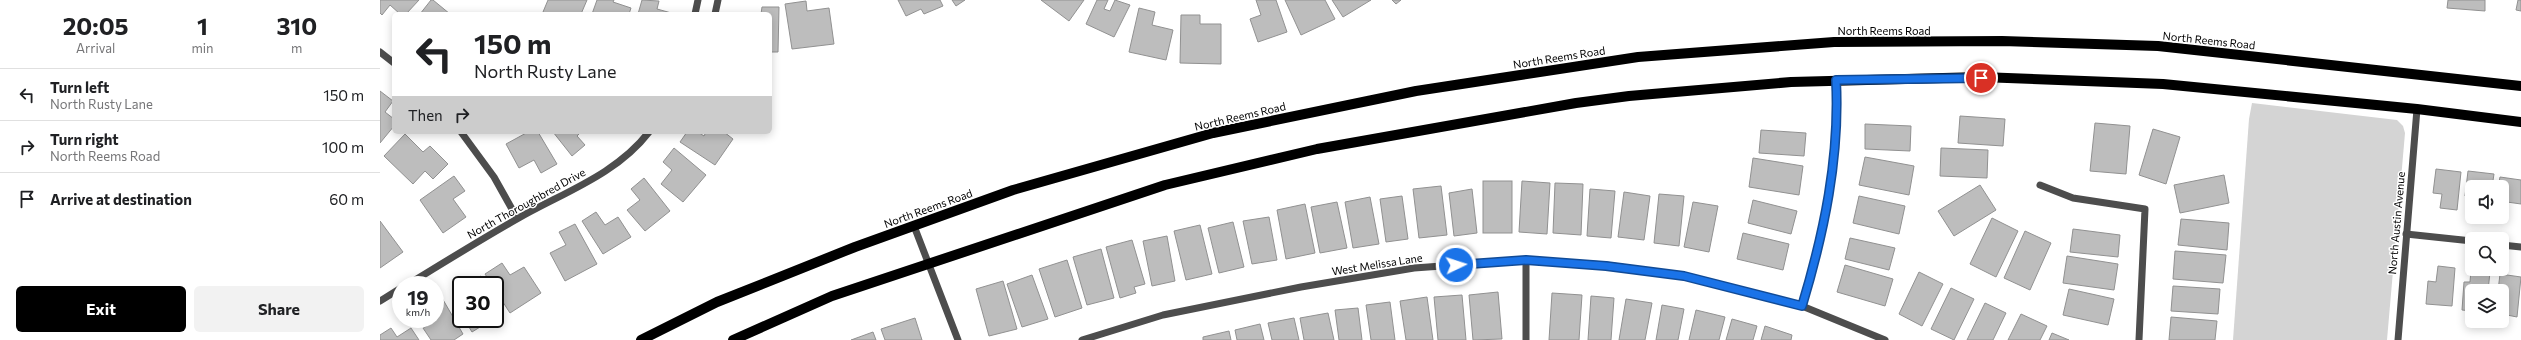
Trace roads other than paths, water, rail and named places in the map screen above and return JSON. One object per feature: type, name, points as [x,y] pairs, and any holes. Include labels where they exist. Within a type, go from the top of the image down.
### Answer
[{"type":"main road","name":"North Reems Road","points":[[641,340],[718,302],[914,226],[1013,190],[1213,133],[1416,91],[1638,57],[1834,42],[2033,42],[2158,46],[2521,86]]},
{"type":"main road","points":[[733,340],[832,296],[928,262],[1165,185],[1317,149],[1576,103],[1629,96],[1791,82],[1981,78],[2163,84],[2416,109],[2521,122]]},
{"type":"street","points":[[695,12],[698,0]]},
{"type":"street","points":[[715,12],[718,0]]},
{"type":"street","points":[[380,52],[392,61]]},
{"type":"street","points":[[1802,306],[1820,247],[1829,197],[1837,98],[1836,80]]},
{"type":"street","name":"North Austin Avenue","points":[[2398,340],[2416,109]]},
{"type":"street","points":[[462,134],[494,177],[518,218]]},
{"type":"street","name":"North Thoroughbred Drive","points":[[422,276],[518,218],[592,179],[622,159],[647,134]]},
{"type":"street","points":[[2040,185],[2073,198],[2145,209],[2139,340]]},
{"type":"street","points":[[914,226],[958,340]]},
{"type":"street","points":[[2406,234],[2465,241]]},
{"type":"street","points":[[2509,246],[2521,247]]},
{"type":"street","points":[[1526,260],[1526,340]]},
{"type":"street","name":"West Melissa Lane","points":[[1082,340],[1163,316],[1301,287],[1414,268],[1526,260],[1606,266],[1684,276],[1802,306],[1886,340]]},
{"type":"street","points":[[380,301],[392,294]]}]
